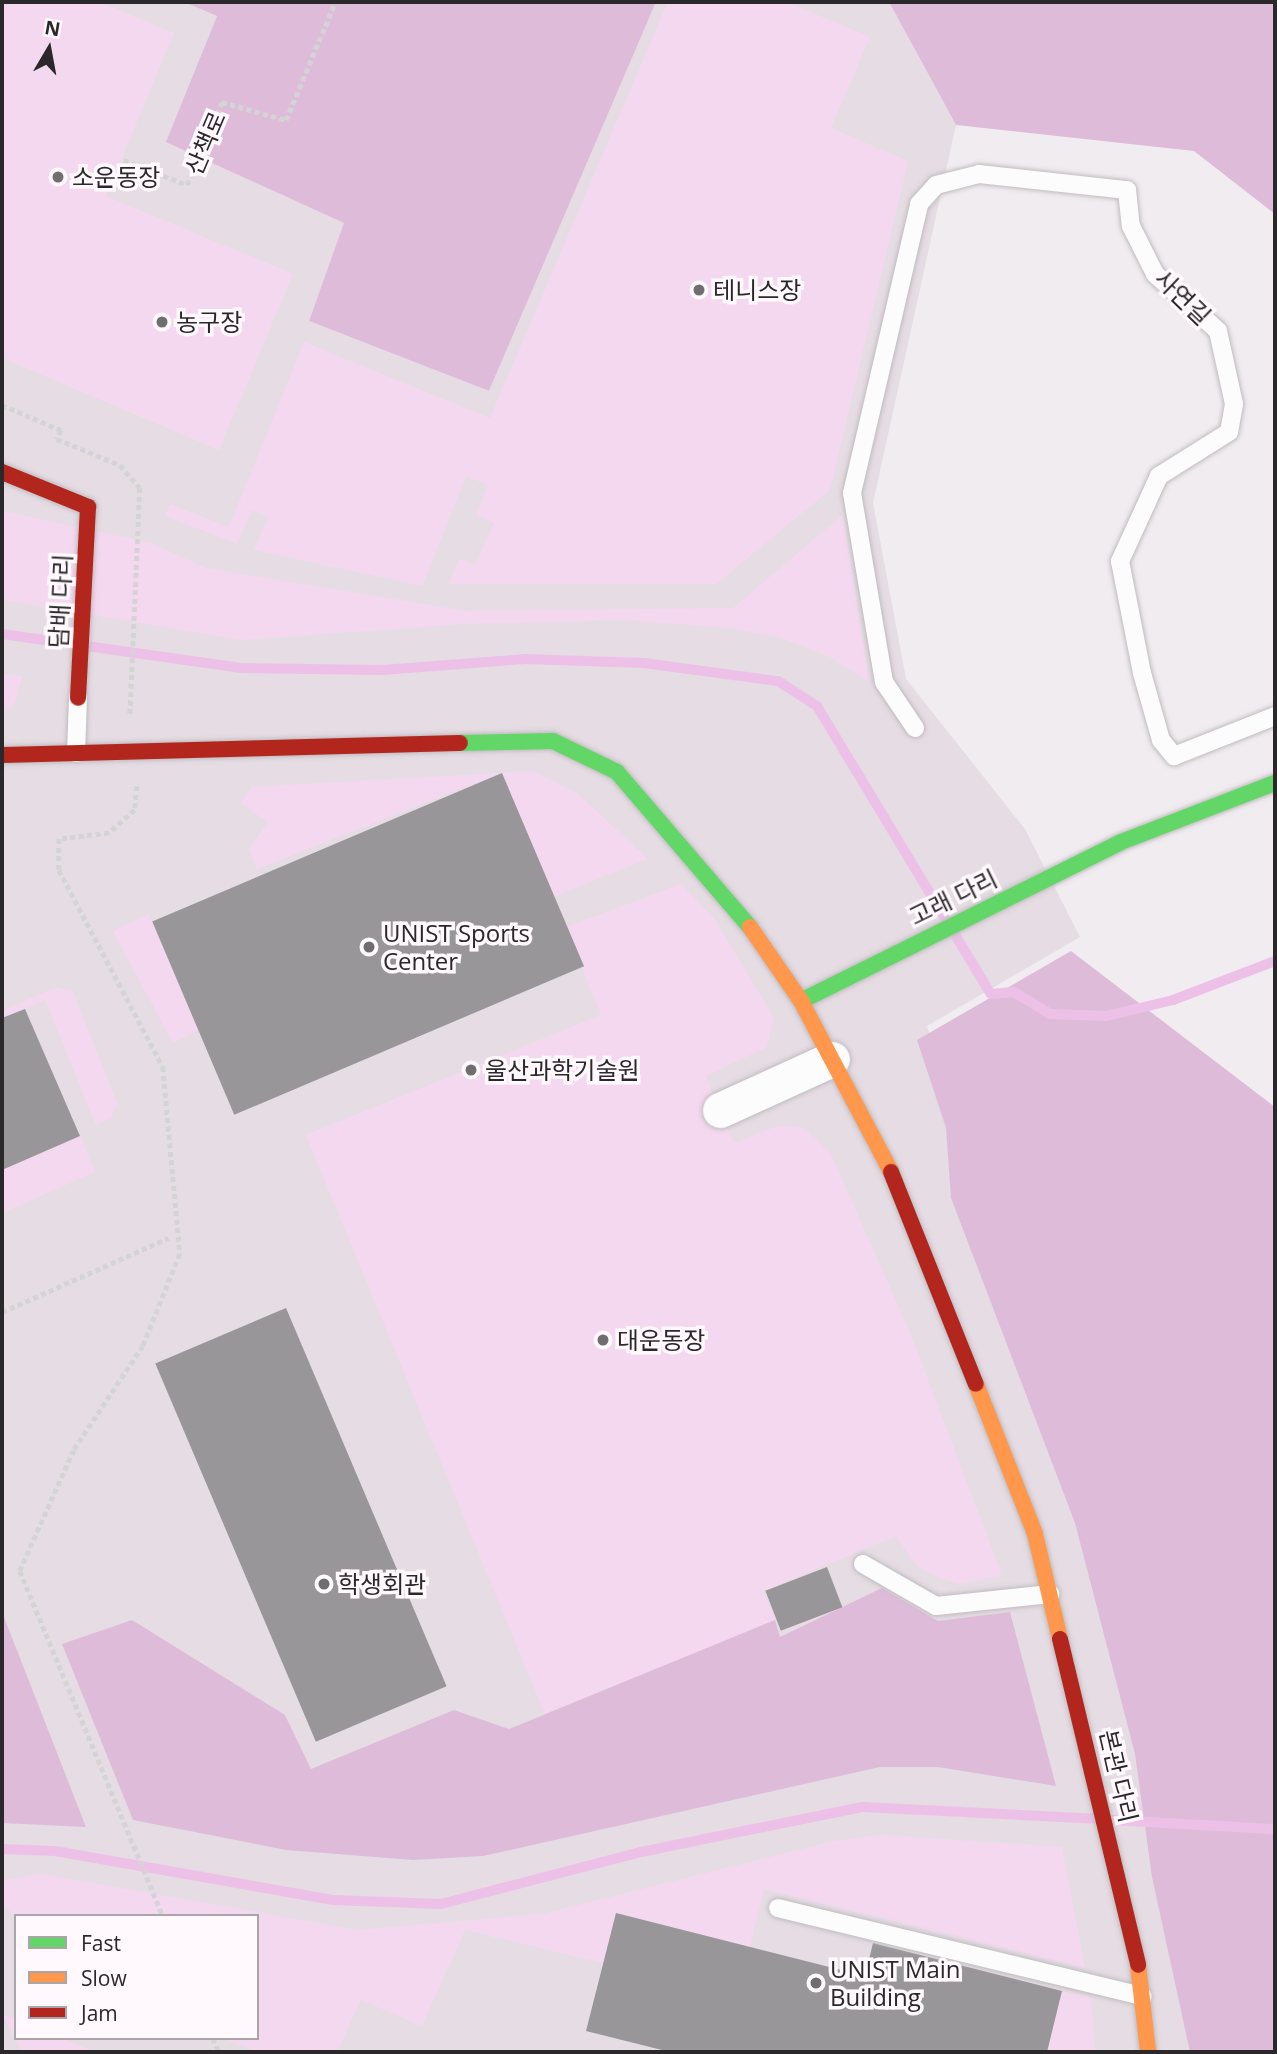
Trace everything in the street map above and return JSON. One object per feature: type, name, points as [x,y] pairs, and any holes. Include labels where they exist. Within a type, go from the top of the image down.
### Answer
[{"type":"street","name":"담배 다리","points":[[2,472],[88,507],[78,698]]},
{"type":"street","name":"본관 다리","points":[[2,755],[506,738],[574,748],[617,772],[734,903],[801,1001],[896,1182],[1035,1534],[1075,1687],[1118,1876],[1143,1996],[1148,2052]]},
{"type":"street","name":"고래 다리","points":[[801,1001],[898,949],[1121,842],[1275,783]]},
{"type":"street","points":[[720,1110],[832,1059]]},
{"type":"lane","name":"사연길","points":[[915,728],[884,682],[852,493],[919,204],[936,185],[979,174],[1128,190],[1131,226],[1155,274],[1218,331],[1234,404],[1229,432],[1159,476],[1120,561],[1161,740],[1174,756],[1275,716]]},
{"type":"lane","points":[[75,753],[78,698]]},
{"type":"lane","points":[[863,1564],[936,1606],[1050,1594]]},
{"type":"lane","points":[[778,1908],[1143,1996]]},
{"type":"path","name":"산책로","points":[[124,160],[187,185],[222,102],[286,120],[335,2]]},
{"type":"path","points":[[2,405],[61,430],[57,439],[120,465],[140,488],[130,717]]},
{"type":"path","points":[[137,782],[135,810],[125,822],[109,833],[59,839],[59,870],[163,1067],[180,1254],[143,1346],[74,1450],[20,1571],[162,1914]]},
{"type":"path","points":[[2,1312],[168,1238]]},
{"type":"path","points":[[214,2041],[219,2052]]},
{"type":"shaded area","name":"울산과학기술원","points":[[2,2],[184,2],[217,16],[167,142],[345,223],[309,321],[489,391],[656,2],[889,2],[956,125],[873,503],[906,679],[1025,829],[1080,937],[927,1026],[1083,1510],[1202,2052],[2,2052]]},
{"type":"shaded area","points":[[2,2],[99,2],[174,33],[106,196],[293,274],[219,450],[2,358]]},
{"type":"shaded area","points":[[184,2],[656,2],[489,391],[309,321],[344,223],[166,142],[217,16]]},
{"type":"shaded area","name":"테니스장","points":[[668,2],[787,2],[870,37],[831,128],[908,161],[830,490],[716,584],[449,584],[459,559],[475,565],[494,523],[476,515],[488,485],[466,476],[422,586],[254,550],[268,517],[252,510],[237,544],[165,516],[170,504],[229,527],[304,342],[490,418]]},
{"type":"shaded area","points":[[889,2],[1275,2],[1275,214],[1194,151],[956,125]]},
{"type":"shaded area","points":[[2,511],[151,543],[206,568],[466,611],[733,608],[843,515],[869,682],[830,657],[779,637],[730,628],[625,620],[464,624],[241,640],[2,600]]},
{"type":"shaded area","points":[[2,673],[22,677],[15,703],[2,715]]},
{"type":"shaded area","points":[[532,771],[578,794],[648,859],[553,897],[502,773]]},
{"type":"shaded area","points":[[501,773],[257,869],[249,849],[268,822],[241,803],[251,787]]},
{"type":"shaded area","name":"대운동장","points":[[681,884],[714,918],[774,1018],[767,1047],[706,1076],[734,1143],[777,1126],[802,1127],[831,1154],[913,1340],[1002,1575],[959,1584],[939,1578],[916,1565],[896,1536],[763,1591],[775,1620],[545,1714],[306,1135],[601,1015],[566,927]]},
{"type":"shaded area","points":[[149,914],[198,1030],[173,1043],[113,931]]},
{"type":"shaded area","points":[[1071,951],[1275,1107],[1275,2052],[1190,2052],[1152,1877],[1135,1754],[1075,1523],[951,1198],[946,1128],[917,1040]]},
{"type":"shaded area","points":[[57,987],[73,991],[117,1103],[111,1118],[96,1125],[45,1000],[2,1018],[2,1011]]},
{"type":"shaded area","points":[[80,1136],[95,1172],[2,1213],[2,1170]]},
{"type":"shaded area","points":[[882,1588],[938,1621],[1010,1612],[1056,1786],[938,1767],[880,1767],[483,1856],[413,1860],[286,1850],[133,1820],[62,1644],[132,1620],[285,1715],[311,1769],[454,1710],[509,1729],[775,1620],[780,1637]]},
{"type":"shaded area","points":[[2,1612],[86,1827],[2,1823]]},
{"type":"shaded area","points":[[882,1835],[1062,1847],[1085,1968],[764,1889],[750,1947],[616,1913],[603,1963],[465,1930],[422,2026],[361,2000],[337,2052],[258,2052],[227,2040],[259,2040],[259,1914],[14,1916],[2,1903],[2,1880],[41,1874],[358,1930],[542,1914],[834,1841]]},
{"type":"shaded area","points":[[1062,1991],[1091,1997],[1095,2052],[1047,2052]]},
{"type":"shaded area","points":[[2,2014],[14,2019],[14,2037]]},
{"type":"shaded area","points":[[16,2040],[66,2040],[96,2052],[22,2052]]},
{"type":"building","name":"UNIST Sports Center","points":[[502,773],[584,966],[234,1115],[152,921]]},
{"type":"building","points":[[25,1009],[80,1136],[2,1170],[2,1018]]},
{"type":"building","name":"학생회관","points":[[286,1308],[447,1686],[316,1742],[155,1363]]},
{"type":"building","points":[[827,1567],[842,1607],[781,1631],[765,1591]]},
{"type":"building","name":"UNIST Main Building","points":[[616,1913],[865,1976],[873,1943],[1062,1991],[1047,2052],[670,2052],[586,2031]]},
{"type":"waterway","points":[[2,634],[240,668],[382,670],[526,659],[644,663],[778,681],[817,706],[991,994],[1014,992],[1050,1014],[1106,1016],[1173,1000],[1275,961]]},
{"type":"waterway","points":[[2,1849],[55,1851],[333,1900],[441,1904],[641,1852],[863,1807],[1096,1819]]},
{"type":"waterway","points":[[1112,1820],[1275,1829]]},
{"type":"traffic: fast","points":[[460,743],[553,741],[617,772],[750,927]]},
{"type":"traffic: fast","points":[[801,1001],[1121,842],[1275,783]]},
{"type":"traffic: slow","points":[[750,927],[801,1001],[891,1172]]},
{"type":"traffic: slow","points":[[976,1384],[1035,1534],[1060,1639]]},
{"type":"traffic: slow","points":[[1138,1965],[1148,2052]]},
{"type":"traffic: jam","points":[[2,472],[88,507],[78,698]]},
{"type":"traffic: jam","points":[[2,755],[460,743]]},
{"type":"traffic: jam","points":[[891,1172],[976,1384]]},
{"type":"traffic: jam","points":[[1060,1639],[1138,1965]]},
{"type":"place","name":"소운동장","points":[[58,177]]},
{"type":"place","name":"테니스장","points":[[699,290]]},
{"type":"place","name":"농구장","points":[[162,322]]},
{"type":"place","name":"UNIST Sports Center","points":[[369,947]]},
{"type":"place","name":"울산과학기술원","points":[[471,1070]]},
{"type":"place","name":"대운동장","points":[[603,1340]]},
{"type":"place","name":"학생회관","points":[[324,1584]]},
{"type":"place","name":"UNIST Main Building","points":[[816,1983]]}]
